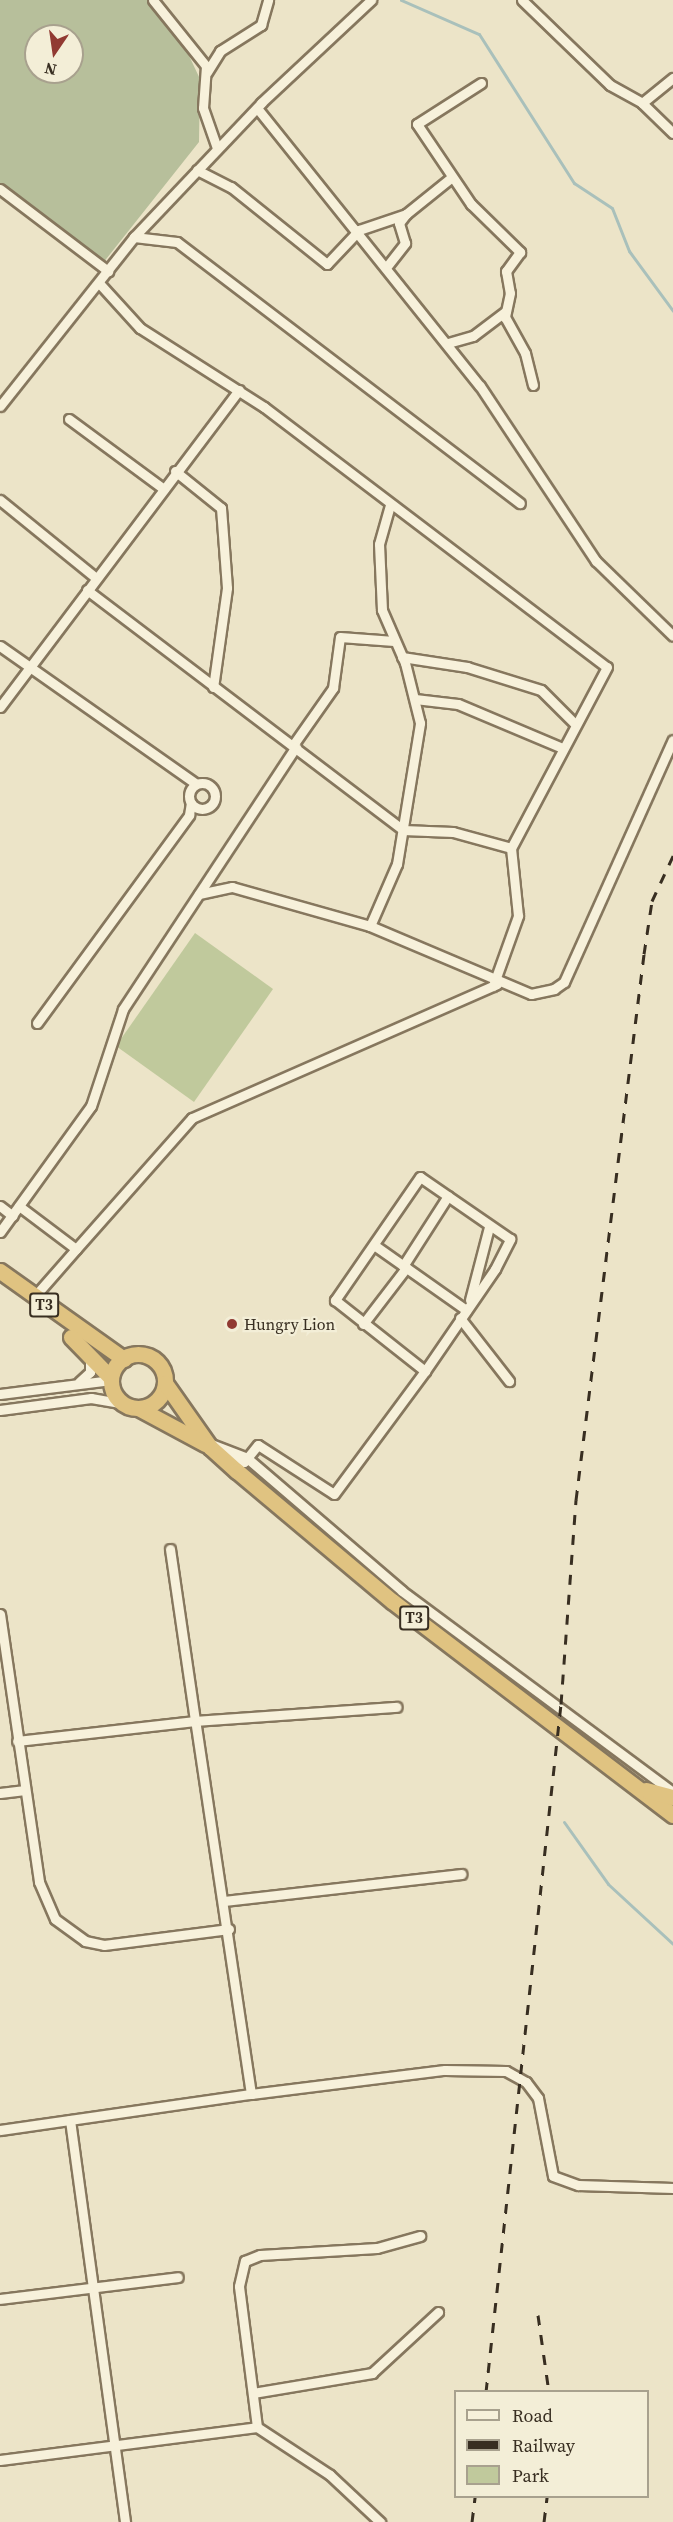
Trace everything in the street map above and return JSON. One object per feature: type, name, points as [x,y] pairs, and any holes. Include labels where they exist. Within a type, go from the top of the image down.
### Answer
[{"type":"highway","name":"T3","points":[[0,1271],[124,1359],[148,1356],[160,1366],[165,1383],[208,1444],[225,1460],[392,1601],[673,1815]]},
{"type":"highway","name":"T3","points":[[0,1283],[90,1354],[131,1406],[208,1444]]},
{"type":"highway","points":[[111,1379],[124,1359]]},
{"type":"highway","points":[[131,1406],[156,1401],[165,1383]]},
{"type":"highway","name":"T3","points":[[625,1779],[673,1797]]},
{"type":"street","points":[[153,0],[207,72]]},
{"type":"street","points":[[217,148],[203,108],[207,72],[220,51],[261,25],[268,0]]},
{"type":"street","points":[[0,406],[134,237],[257,108],[371,0]]},
{"type":"street","points":[[522,0],[610,86],[642,103],[673,133]]},
{"type":"street","points":[[642,103],[673,78]]},
{"type":"street","points":[[481,83],[417,124],[478,213],[520,252],[506,271],[506,311],[533,385]]},
{"type":"street","points":[[257,108],[359,230],[448,343],[596,561],[673,636]]},
{"type":"street","points":[[197,170],[231,187],[322,263],[334,260],[359,230],[406,214]]},
{"type":"street","points":[[388,266],[405,243],[399,223],[406,214],[452,177]]},
{"type":"street","points":[[0,189],[108,271]]},
{"type":"street","points":[[134,237],[177,242],[520,503]]},
{"type":"street","points":[[99,283],[140,328],[239,390],[607,667],[562,748],[511,848],[518,916],[499,982]]},
{"type":"street","points":[[448,343],[473,336],[506,311]]},
{"type":"street","points":[[0,707],[164,489],[175,471],[239,390]]},
{"type":"street","points":[[69,419],[164,489]]},
{"type":"street","points":[[175,471],[221,508],[227,588],[213,687]]},
{"type":"street","points":[[0,500],[96,578]]},
{"type":"street","points":[[370,926],[397,864],[420,733],[415,699],[402,657],[382,610],[378,560],[390,505]]},
{"type":"street","points":[[87,590],[403,830],[453,832],[511,848]]},
{"type":"street","points":[[0,1232],[91,1106],[123,1009],[333,688],[340,637],[394,641]]},
{"type":"street","points":[[0,646],[183,780],[195,784],[206,783],[214,791],[213,802],[189,815],[37,1023]]},
{"type":"street","points":[[402,657],[467,667],[541,690],[575,724]]},
{"type":"street","points":[[415,699],[458,704],[562,748]]},
{"type":"street","points":[[199,894],[232,887],[370,926],[499,982],[539,994],[564,982],[673,740]]},
{"type":"street","points":[[183,780],[190,799],[202,809]]},
{"type":"street","points":[[189,815],[190,799],[195,784]]},
{"type":"street","points":[[34,1297],[192,1118],[499,982]]},
{"type":"street","points":[[225,1460],[247,1458],[258,1444],[334,1494],[425,1371],[509,1243],[425,1178],[416,1179],[375,1245],[335,1300],[425,1371]]},
{"type":"street","points":[[363,1324],[404,1267],[448,1196]]},
{"type":"street","points":[[0,1206],[12,1216]]},
{"type":"street","points":[[20,1206],[75,1248]]},
{"type":"street","points":[[470,1300],[489,1227]]},
{"type":"street","points":[[375,1245],[463,1314],[509,1381]]},
{"type":"street","points":[[76,1383],[90,1372],[90,1354]]},
{"type":"street","points":[[0,1394],[111,1379]]},
{"type":"street","points":[[0,1410],[91,1398],[131,1406]]},
{"type":"street","points":[[208,1444],[247,1458],[402,1591],[673,1792]]},
{"type":"street","points":[[170,1549],[229,1929],[250,2094]]},
{"type":"street","points":[[0,1615],[23,1790],[45,1901],[71,1933],[104,1945],[229,1929]]},
{"type":"street","points":[[17,1741],[195,1720],[397,1707]]},
{"type":"street","points":[[0,1793],[23,1790]]},
{"type":"street","points":[[224,1901],[461,1874]]},
{"type":"street","points":[[0,2130],[250,2094],[446,2070],[506,2071],[526,2082],[538,2098],[553,2176],[578,2185],[673,2188]]},
{"type":"street","points":[[70,2120],[125,2522]]},
{"type":"street","points":[[257,2427],[238,2276],[245,2261],[260,2255],[376,2247],[420,2236]]},
{"type":"street","points":[[0,2299],[178,2277]]},
{"type":"street","points":[[252,2393],[372,2373],[438,2312]]},
{"type":"street","points":[[0,2460],[257,2427],[330,2475],[380,2522]]},
{"type":"green space","points":[[0,0],[150,0],[184,45],[200,79],[199,142],[103,263],[0,183]]},
{"type":"green space","points":[[195,933],[273,989],[194,1102],[116,1046]]},
{"type":"waterway","points":[[401,0],[479,34],[574,183],[612,208],[629,251],[673,311]]},
{"type":"waterway","points":[[564,1822],[608,1884],[673,1944]]},
{"type":"railway","points":[[486,2390],[561,1704],[576,1500],[644,954],[652,901],[673,856]]},
{"type":"railway","points":[[538,2315],[549,2390]]},
{"type":"railway","points":[[472,2522],[475,2498]]},
{"type":"railway","points":[[544,2522],[547,2498]]},
{"type":"place","name":"Hungry Lion","points":[[232,1324]]}]
